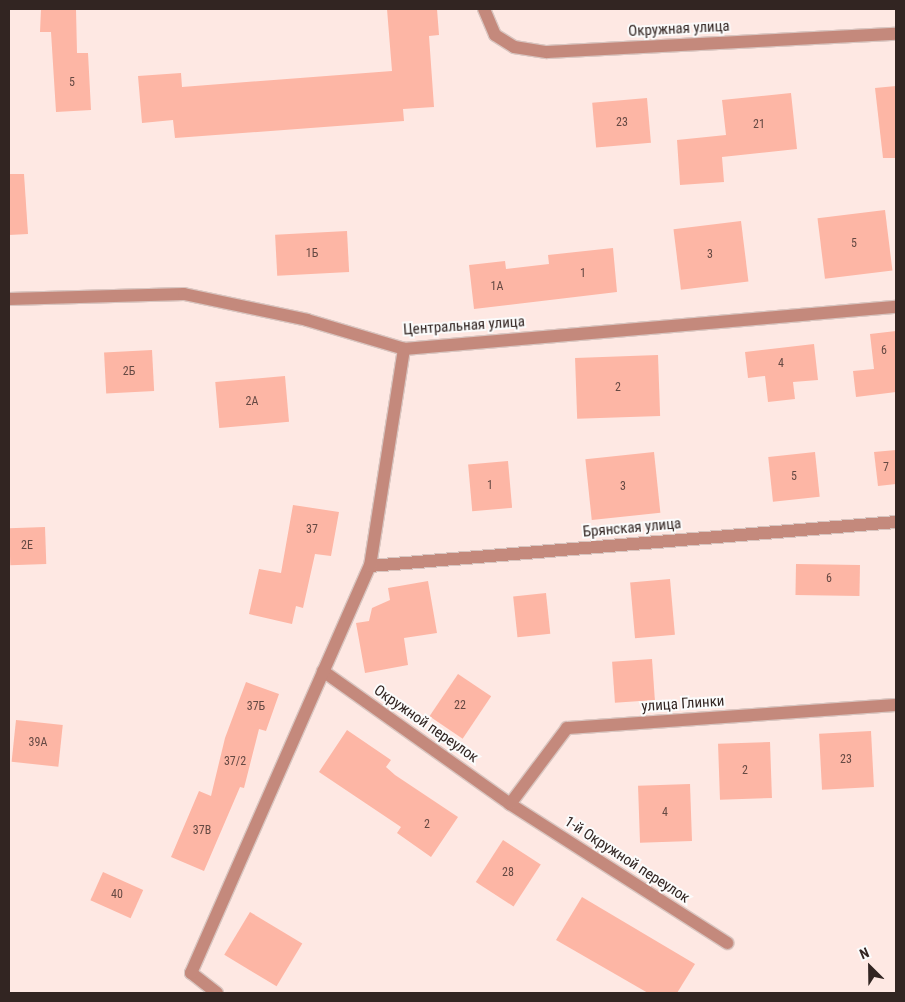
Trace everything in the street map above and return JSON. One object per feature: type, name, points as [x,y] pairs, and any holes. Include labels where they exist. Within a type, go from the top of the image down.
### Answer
[{"type":"street","name":"Окружная улица","points":[[484,9],[495,35],[514,47],[547,52],[896,34]]},
{"type":"street","name":"Центральная улица","points":[[9,299],[184,294],[307,320],[404,349],[896,307]]},
{"type":"street","points":[[217,993],[191,973],[370,566],[404,349]]},
{"type":"street","name":"Брянская улица","points":[[370,566],[896,522]]},
{"type":"street","name":"Окружной переулок","points":[[323,671],[510,804]]},
{"type":"street","name":"улица Глинки","points":[[510,804],[566,728],[896,705]]},
{"type":"street","name":"1-й Окружной переулок","points":[[510,804],[727,943]]},
{"type":"building","points":[[41,9],[76,9],[77,53],[88,53],[91,110],[56,112],[51,32],[40,32]]},
{"type":"building","points":[[387,9],[437,9],[439,35],[429,36],[434,107],[403,109],[404,121],[175,138],[173,120],[142,123],[138,76],[181,73],[182,87],[392,71]]},
{"type":"building","points":[[896,86],[896,158],[883,158],[875,88]]},
{"type":"building","points":[[791,93],[797,149],[722,157],[724,182],[680,185],[677,140],[726,135],[722,100]]},
{"type":"building","points":[[647,98],[651,143],[596,148],[592,103]]},
{"type":"building","points":[[9,174],[24,174],[28,234],[9,235]]},
{"type":"building","points":[[885,210],[892,271],[825,279],[818,218]]},
{"type":"building","points":[[741,221],[748,282],[681,290],[674,229]]},
{"type":"building","points":[[347,231],[349,272],[277,276],[275,235]]},
{"type":"building","points":[[613,248],[617,292],[474,309],[469,265],[505,261],[506,269],[549,264],[548,255]]},
{"type":"building","points":[[896,331],[896,392],[856,397],[853,371],[874,369],[870,334]]},
{"type":"building","points":[[814,344],[818,380],[793,382],[795,399],[768,402],[765,376],[748,378],[745,352]]},
{"type":"building","points":[[152,350],[154,391],[106,393],[104,353]]},
{"type":"building","points":[[658,355],[660,416],[577,419],[575,358]]},
{"type":"building","points":[[285,376],[289,422],[219,428],[215,382]]},
{"type":"building","points":[[896,450],[896,484],[878,486],[874,452]]},
{"type":"building","points":[[654,452],[660,513],[592,520],[585,459]]},
{"type":"building","points":[[815,452],[820,497],[773,502],[768,457]]},
{"type":"building","points":[[508,461],[512,508],[472,511],[468,464]]},
{"type":"building","points":[[293,505],[339,512],[331,556],[315,554],[303,608],[296,606],[292,624],[249,614],[259,569],[281,573]]},
{"type":"building","points":[[45,527],[46,564],[10,565],[9,528]]},
{"type":"building","points":[[796,564],[860,565],[859,596],[795,595]]},
{"type":"building","points":[[670,579],[675,635],[635,638],[630,582]]},
{"type":"building","points":[[428,581],[437,633],[404,638],[408,665],[365,673],[356,623],[369,621],[372,608],[390,600],[388,588]]},
{"type":"building","points":[[546,593],[550,634],[517,637],[513,596]]},
{"type":"building","points":[[652,659],[655,700],[615,703],[612,662]]},
{"type":"building","points":[[458,674],[491,696],[463,739],[429,716]]},
{"type":"building","points":[[246,682],[279,694],[266,731],[259,729],[244,788],[240,787],[204,871],[171,857],[199,791],[211,796],[225,738]]},
{"type":"building","points":[[16,720],[63,725],[58,767],[12,762]]},
{"type":"building","points":[[347,730],[391,760],[386,767],[395,775],[458,817],[431,857],[397,833],[401,827],[319,772]]},
{"type":"building","points":[[871,731],[874,787],[822,790],[819,734]]},
{"type":"building","points":[[770,742],[772,798],[720,800],[718,744]]},
{"type":"building","points":[[690,784],[692,841],[640,843],[638,786]]},
{"type":"building","points":[[503,840],[541,865],[514,906],[476,882]]},
{"type":"building","points":[[103,872],[143,890],[131,918],[90,900]]},
{"type":"building","points":[[582,897],[695,964],[677,993],[648,993],[556,940]]},
{"type":"building","points":[[250,912],[302,943],[277,986],[224,955]]}]
